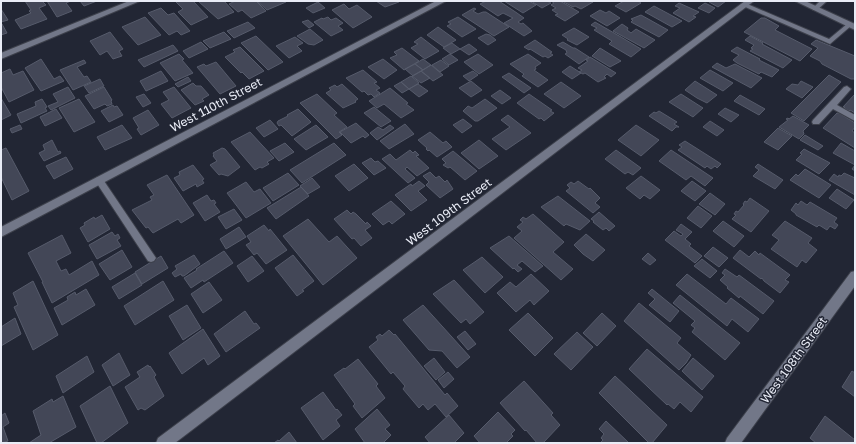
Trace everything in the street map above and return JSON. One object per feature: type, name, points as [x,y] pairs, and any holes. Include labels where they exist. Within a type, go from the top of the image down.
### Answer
[{"type":"street","points":[[1,56],[136,1]]},
{"type":"street","name":"West 110th Street","points":[[1,232],[442,1]]},
{"type":"street","points":[[799,1],[852,26]]},
{"type":"street","name":"West 109th Street","points":[[164,443],[747,3]]},
{"type":"street","name":"West 108th Street","points":[[732,443],[855,276]]},
{"type":"lane","points":[[815,9],[824,1]]},
{"type":"lane","points":[[747,3],[830,42],[852,26]]},
{"type":"lane","points":[[816,122],[847,89]]},
{"type":"lane","points":[[831,105],[855,118]]},
{"type":"lane","points":[[100,180],[151,258]]},
{"type":"building","points":[[25,1],[42,1],[46,5],[39,8],[47,19],[21,29],[15,20],[31,13],[29,11],[31,10]]},
{"type":"building","points":[[47,1],[71,1],[66,3],[72,11],[57,17]]},
{"type":"building","points":[[80,1],[97,1],[84,6]]},
{"type":"building","points":[[193,1],[208,17],[191,25],[178,12],[183,9],[176,2]]},
{"type":"building","points":[[198,1],[224,1],[234,12],[218,19]]},
{"type":"building","points":[[235,1],[256,1],[266,11],[251,18],[242,10],[238,12],[229,4]]},
{"type":"building","points":[[257,1],[285,1],[286,2],[267,10]]},
{"type":"building","points":[[376,1],[399,1],[399,2],[385,7]]},
{"type":"building","points":[[486,1],[499,1],[524,18],[518,22],[521,24],[523,23],[532,31],[524,36],[504,23],[513,18],[503,13],[498,16],[480,4]]},
{"type":"building","points":[[504,1],[529,1],[536,5],[523,13]]},
{"type":"building","points":[[531,1],[547,1],[551,3],[542,8]]},
{"type":"building","points":[[551,1],[560,1],[579,12],[565,21],[555,15],[558,14],[552,10],[556,8],[551,5],[554,3]]},
{"type":"building","points":[[562,1],[593,2],[581,9],[575,6],[573,7]]},
{"type":"building","points":[[624,1],[638,1],[641,3],[626,12],[615,6]]},
{"type":"building","points":[[726,1],[718,7],[709,2]]},
{"type":"building","points":[[318,2],[325,8],[313,13],[306,8]]},
{"type":"building","points":[[679,3],[699,12],[693,16],[696,17],[689,22],[673,13],[680,8],[675,6]]},
{"type":"building","points":[[705,3],[715,8],[709,13],[698,8]]},
{"type":"building","points":[[344,4],[349,9],[357,5],[372,17],[353,28],[332,10]]},
{"type":"building","points":[[654,6],[682,21],[672,27],[645,12]]},
{"type":"building","points":[[161,8],[168,15],[174,13],[190,31],[181,35],[177,31],[169,35],[148,13]]},
{"type":"building","points":[[474,8],[476,9],[473,11],[478,14],[486,12],[509,27],[494,36],[462,15]]},
{"type":"building","points":[[1,9],[8,20],[1,22]]},
{"type":"building","points":[[600,10],[606,13],[609,11],[620,18],[607,26],[590,16]]},
{"type":"building","points":[[641,15],[668,30],[659,37],[631,22],[633,20],[631,19]]},
{"type":"building","points":[[145,17],[161,35],[138,45],[122,27]]},
{"type":"building","points":[[328,17],[331,20],[336,18],[343,23],[338,26],[343,30],[331,36],[314,22]]},
{"type":"building","points":[[458,17],[476,29],[462,37],[447,26],[451,24],[448,22]]},
{"type":"building","points":[[761,18],[765,18],[779,26],[775,30],[812,49],[800,61],[744,32]]},
{"type":"building","points":[[308,20],[314,25],[309,28],[302,22]]},
{"type":"building","points":[[248,22],[255,28],[234,38],[227,31]]},
{"type":"building","points":[[595,22],[641,49],[631,57],[609,44],[612,41],[594,30],[597,28],[591,25]]},
{"type":"building","points":[[2,24],[7,33],[1,35],[1,25]]},
{"type":"building","points":[[622,24],[628,28],[627,30],[631,33],[636,29],[655,40],[644,48],[613,31]]},
{"type":"building","points":[[438,27],[456,40],[444,47],[427,35]]},
{"type":"building","points":[[574,28],[589,37],[577,45],[567,40],[568,39],[562,35]]},
{"type":"building","points":[[310,29],[323,40],[314,45],[308,44],[297,36]]},
{"type":"building","points":[[110,32],[123,49],[119,51],[122,56],[113,59],[107,51],[100,55],[90,41]]},
{"type":"building","points":[[224,32],[231,39],[210,48],[203,41]]},
{"type":"building","points":[[486,34],[490,35],[496,40],[488,45],[478,38]]},
{"type":"building","points":[[256,36],[283,62],[268,70],[241,43]]},
{"type":"building","points":[[750,36],[792,60],[783,68],[750,51],[753,49],[751,48],[754,45],[745,40]]},
{"type":"building","points":[[295,37],[303,43],[297,46],[302,51],[289,58],[276,46]]},
{"type":"building","points":[[421,37],[439,51],[425,59],[411,48],[418,44],[414,42]]},
{"type":"building","points":[[535,40],[552,52],[550,53],[553,55],[548,58],[545,56],[543,57],[524,47]]},
{"type":"building","points":[[816,40],[855,56],[855,79],[851,79],[810,56],[818,48],[811,44]]},
{"type":"building","points":[[201,42],[208,49],[189,58],[183,51]]},
{"type":"building","points":[[563,42],[589,57],[579,64],[565,54],[567,53],[566,50],[557,45]]},
{"type":"building","points":[[452,43],[460,49],[451,54],[443,48]]},
{"type":"building","points":[[469,44],[477,50],[469,55],[460,49]]},
{"type":"building","points":[[173,45],[178,51],[144,67],[138,60]]},
{"type":"building","points":[[240,47],[264,71],[249,79],[225,57],[235,52],[233,50]]},
{"type":"building","points":[[737,47],[779,70],[772,77],[761,72],[759,74],[737,63],[733,60],[739,55],[731,51]]},
{"type":"building","points":[[402,48],[419,61],[404,70],[390,58],[397,55],[394,52]]},
{"type":"building","points":[[600,48],[621,61],[610,67],[592,56]]},
{"type":"building","points":[[179,54],[193,73],[175,81],[160,63]]},
{"type":"building","points":[[450,54],[458,60],[449,65],[442,59]]},
{"type":"building","points":[[478,54],[493,65],[479,74],[464,62]]},
{"type":"building","points":[[528,54],[541,63],[535,67],[536,69],[534,70],[548,80],[538,87],[522,76],[524,74],[510,64]]},
{"type":"building","points":[[590,57],[616,73],[611,77],[607,74],[604,77],[606,78],[598,82],[585,73],[583,74],[579,72],[582,70],[578,68],[588,61],[586,60]]},
{"type":"building","points":[[41,59],[54,79],[60,76],[64,81],[41,91],[25,68]]},
{"type":"building","points":[[383,59],[397,70],[384,79],[368,67]]},
{"type":"building","points":[[423,59],[431,65],[423,70],[415,64]]},
{"type":"building","points":[[84,60],[86,63],[77,67],[84,77],[87,76],[91,82],[73,90],[60,70]]},
{"type":"building","points":[[441,60],[449,66],[440,72],[432,65]]},
{"type":"building","points":[[216,62],[236,86],[220,94],[197,67],[204,64],[206,66]]},
{"type":"building","points":[[717,63],[726,68],[735,64],[762,78],[751,88],[712,67]]},
{"type":"building","points":[[415,64],[423,70],[413,76],[405,69]]},
{"type":"building","points":[[431,65],[443,75],[433,81],[421,71]]},
{"type":"building","points":[[570,66],[581,73],[572,79],[562,72]]},
{"type":"building","points":[[10,69],[13,75],[23,71],[34,90],[9,102],[1,87],[1,73]]},
{"type":"building","points":[[363,70],[377,82],[374,83],[380,88],[376,90],[380,93],[374,97],[371,94],[368,95],[364,91],[362,92],[346,78]]},
{"type":"building","points":[[710,70],[733,83],[723,91],[700,78]]},
{"type":"building","points":[[161,71],[168,81],[146,91],[140,81]]},
{"type":"building","points":[[421,71],[430,78],[421,83],[412,76]]},
{"type":"building","points":[[473,71],[478,75],[469,81],[463,76]]},
{"type":"building","points":[[509,73],[531,88],[524,93],[502,77]]},
{"type":"building","points":[[829,75],[841,82],[804,121],[791,113]]},
{"type":"building","points":[[411,76],[419,83],[409,89],[401,82]]},
{"type":"building","points":[[188,77],[191,81],[178,87],[175,84]]},
{"type":"building","points":[[100,79],[104,86],[89,93],[84,86]]},
{"type":"building","points":[[471,81],[482,90],[471,97],[459,88]]},
{"type":"building","points":[[695,81],[717,95],[707,103],[685,90]]},
{"type":"building","points":[[801,81],[813,87],[802,98],[786,89],[792,84],[798,85]]},
{"type":"building","points":[[401,82],[409,89],[402,93],[394,86]]},
{"type":"building","points":[[561,82],[581,96],[564,108],[544,94]]},
{"type":"building","points":[[193,83],[196,86],[201,86],[209,95],[202,99],[204,101],[195,105],[181,90]]},
{"type":"building","points":[[342,84],[358,99],[355,101],[356,102],[343,108],[326,93],[331,90],[329,88],[335,85],[337,87]]},
{"type":"building","points":[[418,84],[428,91],[419,97],[409,89]]},
{"type":"building","points":[[68,87],[75,98],[51,110],[48,106],[58,102],[53,94]]},
{"type":"building","points":[[104,87],[112,100],[112,104],[107,106],[105,104],[94,109],[85,96]]},
{"type":"building","points":[[174,87],[191,108],[172,118],[161,104],[169,100],[163,92]]},
{"type":"building","points":[[390,88],[414,110],[401,118],[384,104],[377,108],[369,101]]},
{"type":"building","points":[[500,90],[511,98],[502,104],[491,96]]},
{"type":"building","points":[[144,94],[151,103],[143,107],[136,97]]},
{"type":"building","points":[[317,94],[337,113],[334,115],[347,127],[339,132],[342,135],[336,139],[300,103]]},
{"type":"building","points":[[529,94],[554,113],[544,121],[517,103]]},
{"type":"building","points":[[681,94],[703,108],[693,117],[669,102]]},
{"type":"building","points":[[855,94],[855,113],[843,107]]},
{"type":"building","points":[[740,95],[765,109],[759,115],[734,101]]},
{"type":"building","points":[[1,98],[11,115],[1,120]]},
{"type":"building","points":[[42,99],[47,107],[45,108],[47,111],[21,123],[17,114],[36,106],[35,102]]},
{"type":"building","points":[[79,99],[95,122],[74,132],[59,108]]},
{"type":"building","points":[[485,99],[497,108],[478,121],[475,121],[463,111],[468,106],[472,108]]},
{"type":"building","points":[[113,105],[114,107],[117,106],[123,115],[109,122],[101,111]]},
{"type":"building","points":[[374,107],[391,121],[381,127],[364,113]]},
{"type":"building","points":[[725,108],[739,115],[731,122],[718,114]]},
{"type":"building","points":[[56,109],[62,118],[45,126],[40,117]]},
{"type":"building","points":[[298,109],[311,122],[292,136],[277,123]]},
{"type":"building","points":[[148,110],[159,125],[141,135],[133,118]]},
{"type":"building","points":[[659,111],[677,122],[674,124],[679,127],[676,127],[672,131],[649,116],[654,112],[656,113]]},
{"type":"building","points":[[837,113],[855,123],[855,127],[852,131],[855,133],[855,148],[823,128]]},
{"type":"building","points":[[508,115],[531,133],[506,150],[492,139],[510,127],[501,120]]},
{"type":"building","points":[[793,116],[809,125],[803,131],[804,134],[799,139],[779,127],[788,120],[786,119]]},
{"type":"building","points":[[463,119],[472,126],[462,133],[453,125]]},
{"type":"building","points":[[270,120],[278,129],[264,137],[256,128]]},
{"type":"building","points":[[710,121],[724,130],[717,136],[703,127]]},
{"type":"building","points":[[356,123],[369,135],[365,138],[363,136],[351,143],[340,132]]},
{"type":"building","points":[[405,124],[414,134],[389,149],[380,141]]},
{"type":"building","points":[[20,125],[22,129],[12,133],[10,129]]},
{"type":"building","points":[[122,125],[132,138],[105,150],[97,137]]},
{"type":"building","points":[[316,125],[328,137],[306,150],[294,139]]},
{"type":"building","points":[[390,125],[394,128],[377,140],[370,133],[378,127],[383,130]]},
{"type":"building","points":[[636,125],[659,140],[641,156],[618,140]]},
{"type":"building","points":[[778,128],[792,136],[778,150],[764,142]]},
{"type":"building","points":[[250,132],[274,158],[267,162],[269,164],[255,170],[231,142]]},
{"type":"building","points":[[430,132],[443,143],[446,141],[452,147],[437,157],[429,150],[428,151],[426,149],[427,148],[418,140]]},
{"type":"building","points":[[805,135],[823,146],[818,150],[800,140]]},
{"type":"building","points":[[52,140],[58,152],[60,151],[61,153],[44,161],[39,153],[45,150],[43,145]]},
{"type":"building","points":[[479,140],[498,156],[479,169],[461,153]]},
{"type":"building","points":[[685,141],[721,164],[717,168],[715,166],[711,169],[707,166],[705,168],[678,150],[682,147],[679,145]]},
{"type":"building","points":[[285,143],[294,152],[279,161],[270,151]]},
{"type":"building","points":[[334,143],[346,155],[302,183],[290,170]]},
{"type":"building","points":[[841,143],[855,151],[855,165],[833,153]]},
{"type":"building","points":[[6,148],[29,191],[12,200],[1,177],[1,150]]},
{"type":"building","points":[[222,148],[225,149],[240,167],[228,176],[221,174],[219,175],[210,165],[217,161],[213,156],[213,153]]},
{"type":"building","points":[[804,149],[830,163],[819,174],[796,160],[802,154],[800,153]]},
{"type":"building","points":[[410,150],[413,153],[415,151],[419,155],[416,156],[429,168],[417,176],[407,167],[405,169],[415,178],[408,183],[382,159],[390,154],[396,160]]},
{"type":"building","points":[[616,150],[641,168],[633,175],[628,172],[625,174],[605,159]]},
{"type":"building","points":[[671,150],[713,178],[705,186],[691,176],[686,180],[659,161]]},
{"type":"building","points":[[453,151],[477,171],[465,180],[450,167],[448,168],[443,165],[446,163],[442,159]]},
{"type":"building","points":[[66,157],[73,169],[54,179],[46,166]]},
{"type":"building","points":[[371,158],[375,162],[378,161],[386,168],[374,175],[362,163]]},
{"type":"building","points":[[354,164],[368,178],[349,191],[335,176]]},
{"type":"building","points":[[758,164],[783,180],[775,189],[753,176],[759,170],[755,167]]},
{"type":"building","points":[[193,165],[204,179],[202,180],[204,183],[197,187],[196,184],[183,191],[174,178],[180,175],[179,172]]},
{"type":"building","points":[[805,169],[831,185],[819,198],[790,180],[796,174],[798,176]]},
{"type":"building","points":[[430,172],[436,178],[439,176],[445,182],[447,180],[453,189],[440,198],[426,185],[429,182],[423,176]]},
{"type":"building","points":[[288,173],[299,185],[273,201],[263,188]]},
{"type":"building","points":[[844,173],[855,178],[855,195],[829,180],[834,174],[838,177]]},
{"type":"building","points":[[167,175],[194,215],[181,223],[178,219],[153,233],[148,227],[146,228],[132,210],[152,200],[150,197],[154,195],[147,185]]},
{"type":"building","points":[[641,176],[660,190],[650,199],[644,195],[640,199],[626,188]]},
{"type":"building","points":[[312,178],[320,187],[308,194],[300,186]]},
{"type":"building","points":[[419,181],[425,186],[418,191],[427,200],[411,211],[395,195],[411,184],[412,186]]},
{"type":"building","points":[[578,181],[589,189],[590,188],[600,198],[595,203],[600,207],[593,213],[566,191],[570,188],[567,185],[571,182],[574,184]]},
{"type":"building","points":[[692,181],[706,191],[695,201],[681,191]]},
{"type":"building","points":[[246,182],[254,192],[260,189],[271,203],[246,218],[227,193]]},
{"type":"building","points":[[301,187],[309,196],[276,219],[267,208]]},
{"type":"building","points":[[837,189],[854,200],[846,209],[829,198]]},
{"type":"building","points":[[710,193],[725,204],[715,215],[699,204]]},
{"type":"building","points":[[207,195],[211,201],[214,200],[216,203],[214,204],[220,212],[205,221],[193,203]]},
{"type":"building","points":[[558,196],[590,221],[580,230],[566,224],[564,226],[541,207]]},
{"type":"building","points":[[750,198],[769,211],[751,232],[732,219],[736,215],[734,214],[736,211],[738,212],[744,205],[743,204],[745,201],[747,202]]},
{"type":"building","points":[[391,201],[405,214],[392,224],[389,221],[383,225],[372,214]]},
{"type":"building","points":[[801,201],[807,205],[810,202],[837,218],[834,222],[838,225],[835,229],[830,226],[827,230],[819,225],[817,227],[796,215],[791,210],[796,203],[798,205]]},
{"type":"building","points":[[698,206],[712,216],[701,228],[687,218]]},
{"type":"building","points":[[234,209],[242,220],[226,229],[218,217]]},
{"type":"building","points":[[347,210],[351,214],[353,212],[356,214],[366,224],[367,222],[371,226],[365,230],[372,238],[361,246],[354,238],[352,239],[334,219]]},
{"type":"building","points":[[599,212],[615,226],[609,231],[606,228],[603,230],[591,219]]},
{"type":"building","points":[[533,214],[564,242],[553,252],[573,269],[561,280],[514,238],[522,231],[517,227],[523,222],[520,220],[523,217],[526,219]]},
{"type":"building","points":[[102,215],[110,229],[88,242],[80,228],[85,225],[84,223],[94,217],[95,219]]},
{"type":"building","points":[[308,219],[329,242],[337,236],[357,258],[323,285],[283,236]]},
{"type":"building","points":[[723,221],[744,236],[734,247],[713,231]]},
{"type":"building","points":[[785,221],[812,238],[808,243],[817,250],[806,263],[802,260],[797,267],[771,249],[779,240],[772,235]]},
{"type":"building","points":[[681,224],[692,232],[685,239],[691,244],[689,246],[702,256],[695,263],[665,240],[674,231],[681,236],[683,234],[676,230]]},
{"type":"building","points":[[264,225],[269,231],[270,229],[287,250],[266,264],[257,253],[254,255],[246,245],[251,242],[247,236]]},
{"type":"building","points":[[239,227],[246,237],[226,249],[220,239]]},
{"type":"building","points":[[112,232],[115,236],[118,234],[120,238],[117,240],[121,246],[97,259],[89,245]]},
{"type":"building","points":[[586,234],[605,250],[593,261],[574,245]]},
{"type":"building","points":[[62,235],[71,253],[56,261],[61,271],[66,269],[69,275],[92,261],[99,275],[52,303],[28,253]]},
{"type":"building","points":[[509,236],[543,266],[535,272],[522,261],[517,265],[522,269],[518,272],[490,248]]},
{"type":"building","points":[[713,247],[728,258],[719,267],[704,256]]},
{"type":"building","points":[[122,250],[132,267],[110,280],[99,264]]},
{"type":"building","points":[[740,250],[749,257],[755,251],[759,255],[760,253],[790,275],[785,280],[789,282],[780,293],[762,278],[761,279],[733,258]]},
{"type":"building","points":[[224,251],[233,263],[204,282],[203,280],[191,288],[184,278]]},
{"type":"building","points":[[648,253],[656,260],[650,265],[642,259]]},
{"type":"building","points":[[194,255],[200,264],[184,276],[181,274],[175,277],[172,273],[177,269],[175,266]]},
{"type":"building","points":[[293,255],[314,281],[297,296],[275,268]]},
{"type":"building","points":[[161,256],[168,268],[142,284],[135,272]]},
{"type":"building","points":[[252,256],[264,271],[248,282],[237,266]]},
{"type":"building","points":[[482,257],[503,277],[485,293],[463,270]]},
{"type":"building","points":[[702,259],[717,271],[710,278],[694,266]]},
{"type":"building","points":[[725,269],[737,277],[739,275],[774,301],[763,314],[740,296],[739,298],[720,280],[725,275],[722,273]]},
{"type":"building","points":[[135,273],[142,285],[119,299],[112,287]]},
{"type":"building","points":[[531,274],[549,291],[534,305],[530,300],[516,312],[497,293],[510,282],[516,287]]},
{"type":"building","points":[[687,274],[726,304],[731,298],[759,319],[748,332],[732,319],[727,326],[676,285]]},
{"type":"building","points":[[454,280],[484,312],[470,324],[466,319],[461,323],[433,294]]},
{"type":"building","points":[[33,281],[58,335],[33,350],[14,307],[18,305],[13,293]]},
{"type":"building","points":[[163,281],[174,300],[135,325],[124,306]]},
{"type":"building","points":[[209,282],[222,300],[203,313],[191,294]]},
{"type":"building","points":[[86,289],[95,305],[62,325],[54,308],[68,300],[67,297],[75,292],[76,295]]},
{"type":"building","points":[[652,289],[679,311],[670,322],[649,305],[655,299],[648,293]]},
{"type":"building","points":[[680,295],[740,343],[725,360],[692,332],[695,328],[691,325],[695,321],[673,303]]},
{"type":"building","points":[[639,303],[681,338],[677,343],[691,355],[679,370],[624,321]]},
{"type":"building","points":[[187,305],[201,328],[183,340],[169,316]]},
{"type":"building","points":[[423,305],[470,357],[457,368],[442,351],[429,350],[403,320]]},
{"type":"building","points":[[245,311],[254,324],[256,323],[260,328],[226,352],[214,334]]},
{"type":"building","points":[[528,313],[553,338],[535,356],[509,330]]},
{"type":"building","points":[[602,313],[616,326],[597,346],[583,333]]},
{"type":"building","points":[[15,318],[21,334],[1,346],[1,327]]},
{"type":"building","points":[[203,329],[220,356],[208,365],[204,358],[182,374],[169,353]]},
{"type":"building","points":[[389,330],[394,335],[395,334],[445,395],[447,393],[458,406],[446,417],[435,404],[428,410],[423,404],[419,408],[403,389],[405,386],[393,372],[391,374],[369,347],[378,340],[376,337],[380,334],[382,336]]},
{"type":"building","points":[[465,331],[476,344],[468,350],[457,337]]},
{"type":"building","points":[[577,332],[593,347],[571,370],[554,354]]},
{"type":"building","points":[[647,349],[703,397],[691,412],[680,402],[674,409],[668,404],[667,405],[629,369]]},
{"type":"building","points":[[119,353],[130,375],[113,386],[102,365]]},
{"type":"building","points":[[87,356],[94,372],[63,393],[56,376]]},
{"type":"building","points":[[434,358],[445,372],[436,380],[424,366]]},
{"type":"building","points":[[693,358],[714,376],[702,390],[682,371]]},
{"type":"building","points":[[358,359],[378,384],[376,386],[385,398],[362,418],[353,406],[355,404],[334,375]]},
{"type":"building","points":[[148,365],[156,375],[154,377],[164,396],[145,410],[141,408],[138,410],[125,387],[140,377],[137,372]]},
{"type":"building","points":[[852,371],[855,373],[855,397],[842,387]]},
{"type":"building","points":[[448,372],[454,379],[444,388],[438,380]]},
{"type":"building","points":[[615,376],[667,425],[652,443],[649,443],[599,393]]},
{"type":"building","points":[[524,381],[553,413],[551,415],[560,425],[543,443],[537,443],[500,403]]},
{"type":"building","points":[[110,386],[128,423],[101,443],[97,443],[80,406]]},
{"type":"building","points":[[323,392],[336,410],[337,409],[342,415],[336,420],[340,426],[323,440],[301,408]]},
{"type":"building","points":[[63,396],[76,427],[49,443],[29,443],[41,435],[33,411],[52,399],[53,402]]},
{"type":"building","points":[[377,409],[390,425],[385,429],[391,435],[383,443],[365,443],[355,429]]},
{"type":"building","points":[[498,412],[515,430],[511,434],[513,436],[506,443],[480,443],[474,436]]},
{"type":"building","points":[[5,413],[9,423],[3,427],[8,441],[1,443],[1,416]]},
{"type":"building","points":[[449,415],[464,433],[454,443],[430,443],[425,437]]},
{"type":"building","points":[[825,416],[855,440],[855,443],[816,443],[810,438]]},
{"type":"building","points":[[606,421],[629,443],[600,443],[603,440],[601,438],[604,434],[599,429]]},
{"type":"building","points":[[289,432],[297,443],[274,443],[278,440],[279,441]]}]
